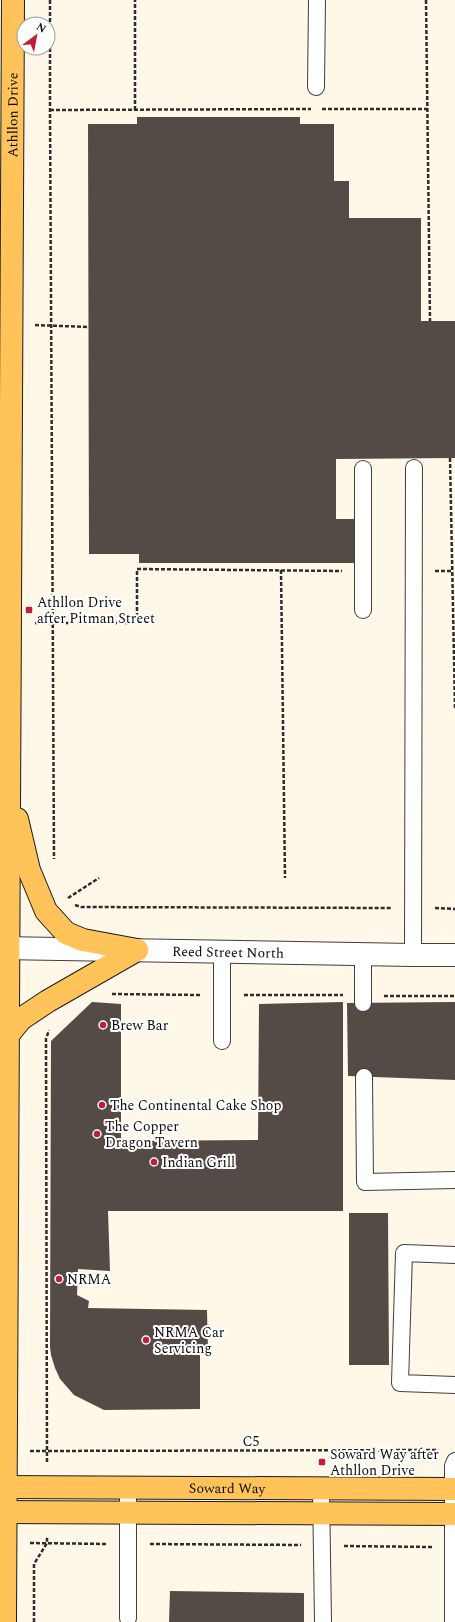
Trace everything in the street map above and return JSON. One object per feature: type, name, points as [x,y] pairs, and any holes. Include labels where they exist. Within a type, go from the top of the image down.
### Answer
[{"type":"main road","name":"Athllon Drive","points":[[5,1622],[3,1487],[8,1035],[4,948],[9,789],[12,0]]},
{"type":"main road","points":[[9,789],[30,870],[46,911],[66,933],[83,940],[137,950]]},
{"type":"main road","points":[[8,1035],[21,1019],[42,1004],[137,950]]},
{"type":"main road","name":"Soward Way","points":[[3,1487],[454,1489]]},
{"type":"main road","name":"Soward Way","points":[[3,1512],[454,1514]]},
{"type":"street","name":"Reed Street North","points":[[4,948],[413,956],[455,955]]},
{"type":"lane","points":[[316,87],[317,0]]},
{"type":"lane","points":[[413,956],[414,468]]},
{"type":"lane","points":[[363,469],[363,610]]},
{"type":"lane","points":[[222,952],[222,1041]]},
{"type":"lane","points":[[363,954],[363,999]]},
{"type":"lane","points":[[364,1077],[365,1182],[455,1180]]},
{"type":"lane","points":[[455,1255],[404,1253],[400,1383],[455,1385]]},
{"type":"lane","points":[[453,1622],[453,1466],[455,1460]]},
{"type":"lane","points":[[128,1487],[128,1618]]},
{"type":"lane","points":[[321,1488],[323,1622]]},
{"type":"path","points":[[50,0],[54,860]]},
{"type":"path","points":[[135,0],[135,110]]},
{"type":"path","points":[[426,0],[430,321]]},
{"type":"path","points":[[50,110],[427,109]]},
{"type":"path","points":[[53,326],[88,327]]},
{"type":"path","points":[[450,458],[455,708]]},
{"type":"path","points":[[29,623],[137,623],[137,569],[363,571]]},
{"type":"path","points":[[281,570],[285,878]]},
{"type":"path","points":[[414,571],[452,571]]},
{"type":"path","points":[[63,902],[99,878]]},
{"type":"path","points":[[69,904],[81,907],[455,908]]},
{"type":"path","points":[[111,994],[222,995],[363,999],[455,996]]},
{"type":"path","name":"C5","points":[[51,1027],[46,1039],[47,1451],[439,1450]]},
{"type":"path","points":[[34,1622],[34,1564],[47,1543],[453,1547]]},
{"type":"building","points":[[137,117],[300,117],[300,124],[334,124],[334,181],[349,181],[349,218],[421,218],[421,321],[455,321],[455,458],[336,459],[336,519],[356,519],[356,563],[139,563],[139,554],[89,554],[88,124],[137,124]]},
{"type":"building","points":[[92,1002],[121,1004],[121,1141],[258,1140],[259,1004],[343,1002],[343,1211],[108,1211],[110,1271],[78,1269],[77,1295],[89,1301],[88,1308],[207,1310],[208,1354],[200,1353],[200,1409],[104,1410],[74,1395],[60,1379],[51,1355],[51,1041]]},
{"type":"building","points":[[455,1002],[455,1080],[348,1076],[347,1003]]},
{"type":"building","points":[[349,1213],[388,1213],[389,1365],[349,1365]]},
{"type":"building","points":[[170,1591],[304,1593],[304,1622],[169,1622]]},
{"type":"place","name":"Athllon Drive after Pitman Street","points":[[29,610]]},
{"type":"place","name":"Brew Bar","points":[[103,1025]]},
{"type":"place","name":"The Continental Cake Shop","points":[[102,1105]]},
{"type":"place","name":"The Copper Dragon Tavern","points":[[97,1134]]},
{"type":"place","name":"Indian Grill","points":[[154,1162]]},
{"type":"place","name":"NRMA","points":[[59,1279]]},
{"type":"place","name":"NRMA Car Servicing","points":[[146,1340]]},
{"type":"place","name":"Soward Way after Athllon Drive","points":[[322,1462]]}]
